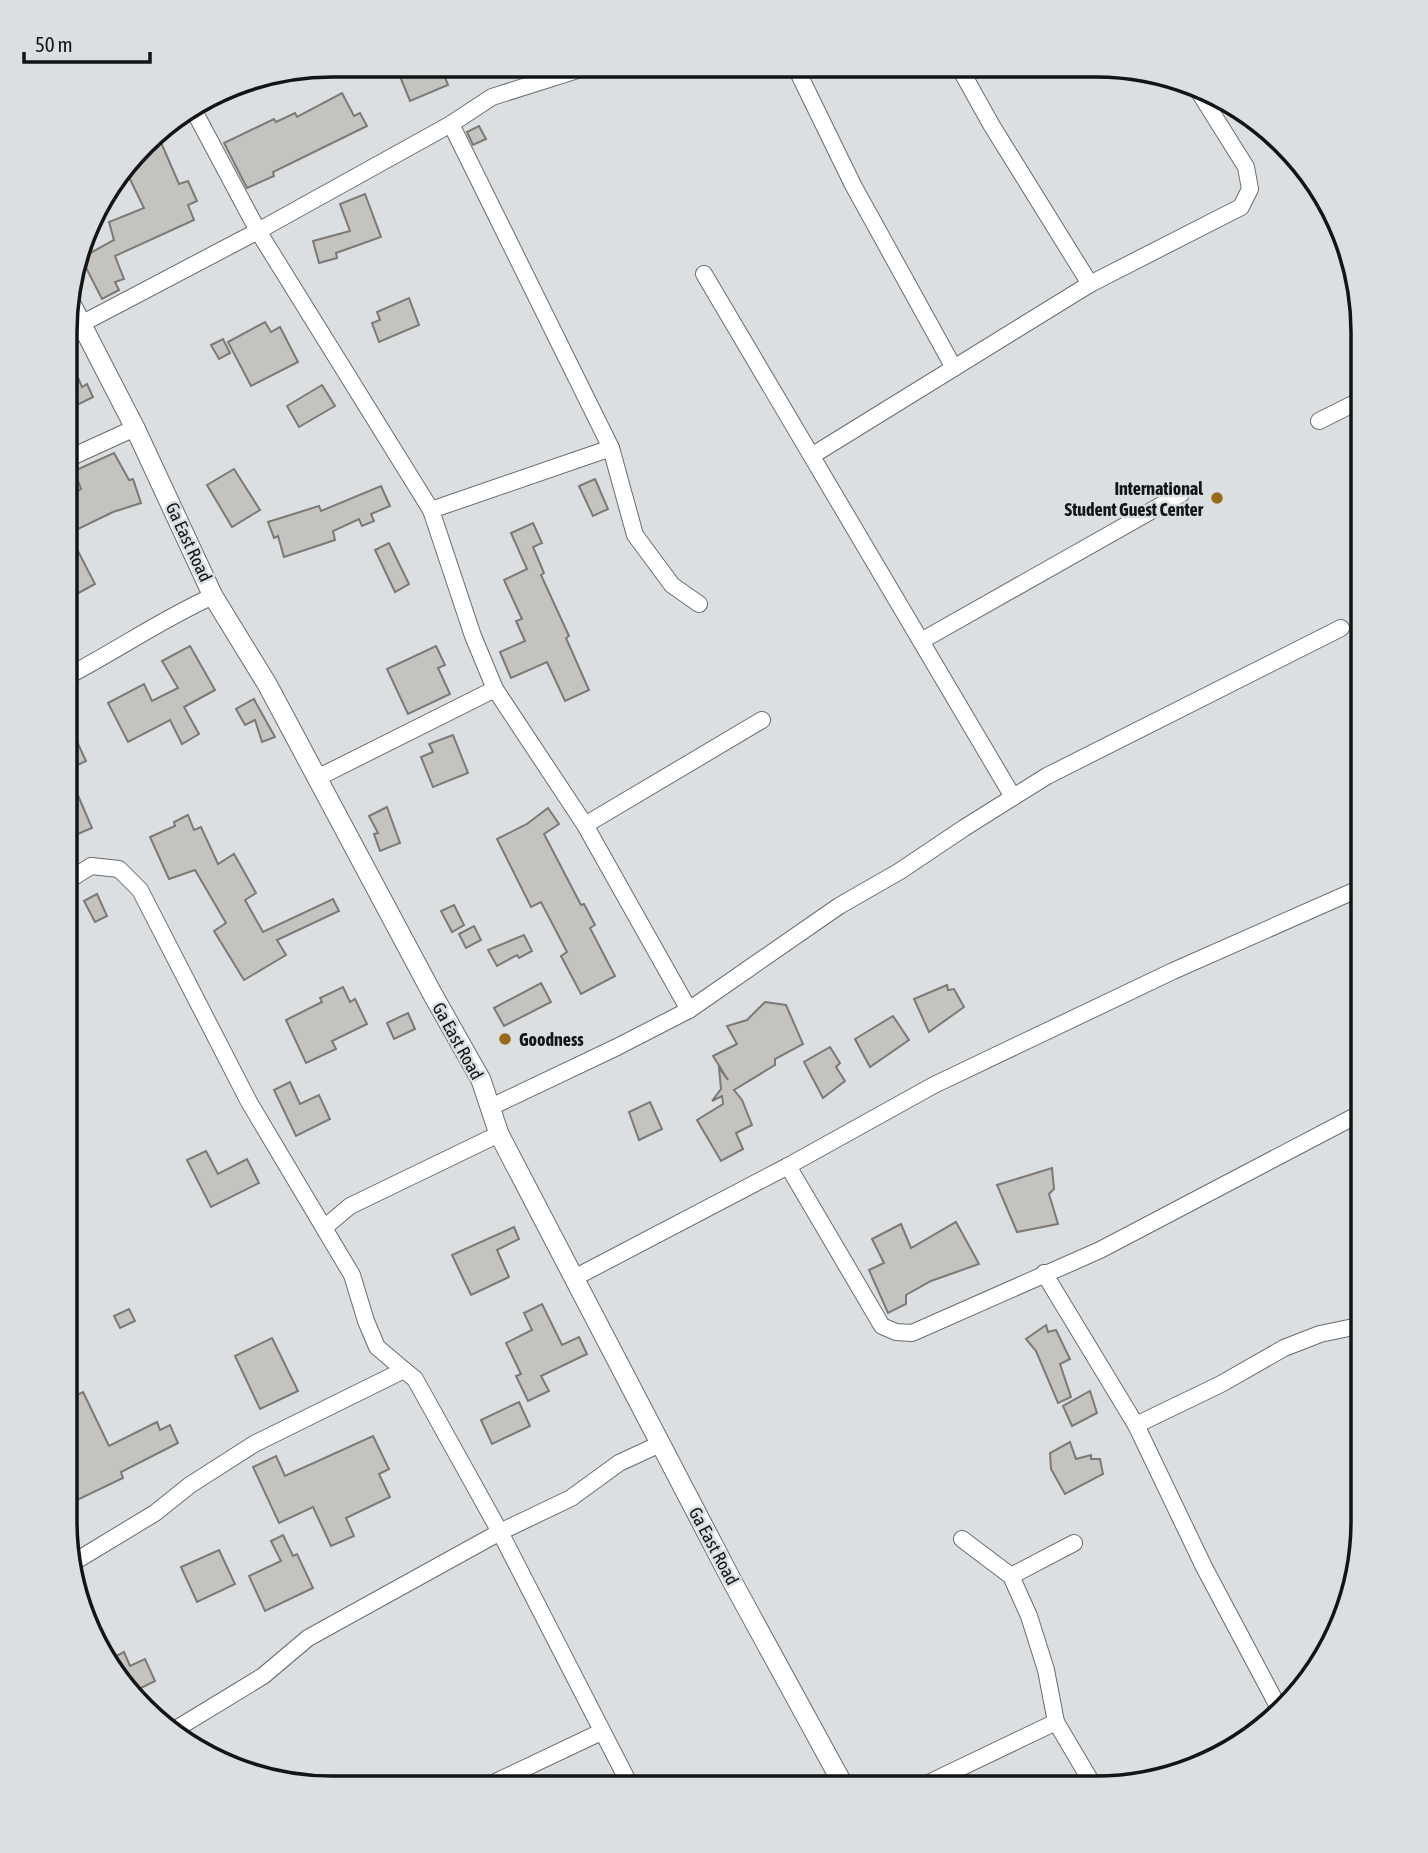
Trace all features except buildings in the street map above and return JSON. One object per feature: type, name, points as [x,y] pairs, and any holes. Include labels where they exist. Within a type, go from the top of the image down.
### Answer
[{"type":"street","points":[[83,323],[258,231],[451,124],[492,97],[552,77]]},
{"type":"street","points":[[800,77],[853,185],[954,368]]},
{"type":"street","points":[[965,77],[1090,284]]},
{"type":"street","points":[[813,455],[1090,284],[1241,207],[1250,189],[1246,167],[1205,101]]},
{"type":"street","points":[[197,116],[258,231],[431,510],[473,636],[495,689],[585,825],[688,1010]]},
{"type":"street","points":[[451,124],[611,448],[635,536],[672,585],[699,604]]},
{"type":"street","points":[[704,274],[1013,797]]},
{"type":"street","name":"Ga East Road","points":[[78,315],[135,428],[213,596],[267,684],[481,1080],[499,1135],[660,1444],[839,1776]]},
{"type":"street","points":[[1319,421],[1351,404]]},
{"type":"street","points":[[77,454],[135,428]]},
{"type":"street","points":[[431,510],[611,448]]},
{"type":"street","points":[[921,642],[1181,494]]},
{"type":"street","points":[[77,671],[111,654],[176,613],[213,596]]},
{"type":"street","points":[[491,1107],[688,1010],[839,906],[900,871],[1047,776],[1340,628]]},
{"type":"street","points":[[317,778],[495,689]]},
{"type":"street","points":[[585,825],[762,720]]},
{"type":"street","points":[[77,875],[91,866],[119,869],[140,890],[249,1102],[352,1275],[377,1347],[415,1379],[500,1532],[625,1776]]},
{"type":"street","points":[[574,1278],[788,1166],[934,1085],[1173,971],[1351,892]]},
{"type":"street","points":[[788,1166],[882,1326],[896,1332],[912,1333],[1100,1250],[1351,1118]]},
{"type":"street","points":[[324,1228],[350,1206],[499,1135]]},
{"type":"street","points":[[1044,1273],[1136,1425],[1204,1567],[1275,1702]]},
{"type":"street","points":[[1136,1425],[1221,1384],[1284,1348],[1320,1334],[1351,1328]]},
{"type":"street","points":[[80,1558],[155,1513],[190,1485],[254,1444],[404,1370]]},
{"type":"street","points":[[181,1726],[263,1676],[308,1639],[500,1532],[571,1498],[619,1462],[660,1444]]},
{"type":"street","points":[[962,1539],[1011,1576],[1029,1616],[1046,1670],[1056,1722],[1088,1776]]},
{"type":"street","points":[[1011,1576],[1074,1543]]},
{"type":"street","points":[[943,1776],[1056,1722]]},
{"type":"street","points":[[508,1776],[601,1732]]},
{"type":"place","name":"International Student Guest Center","points":[[1217,498]]},
{"type":"place","name":"Goodness","points":[[505,1039]]}]
